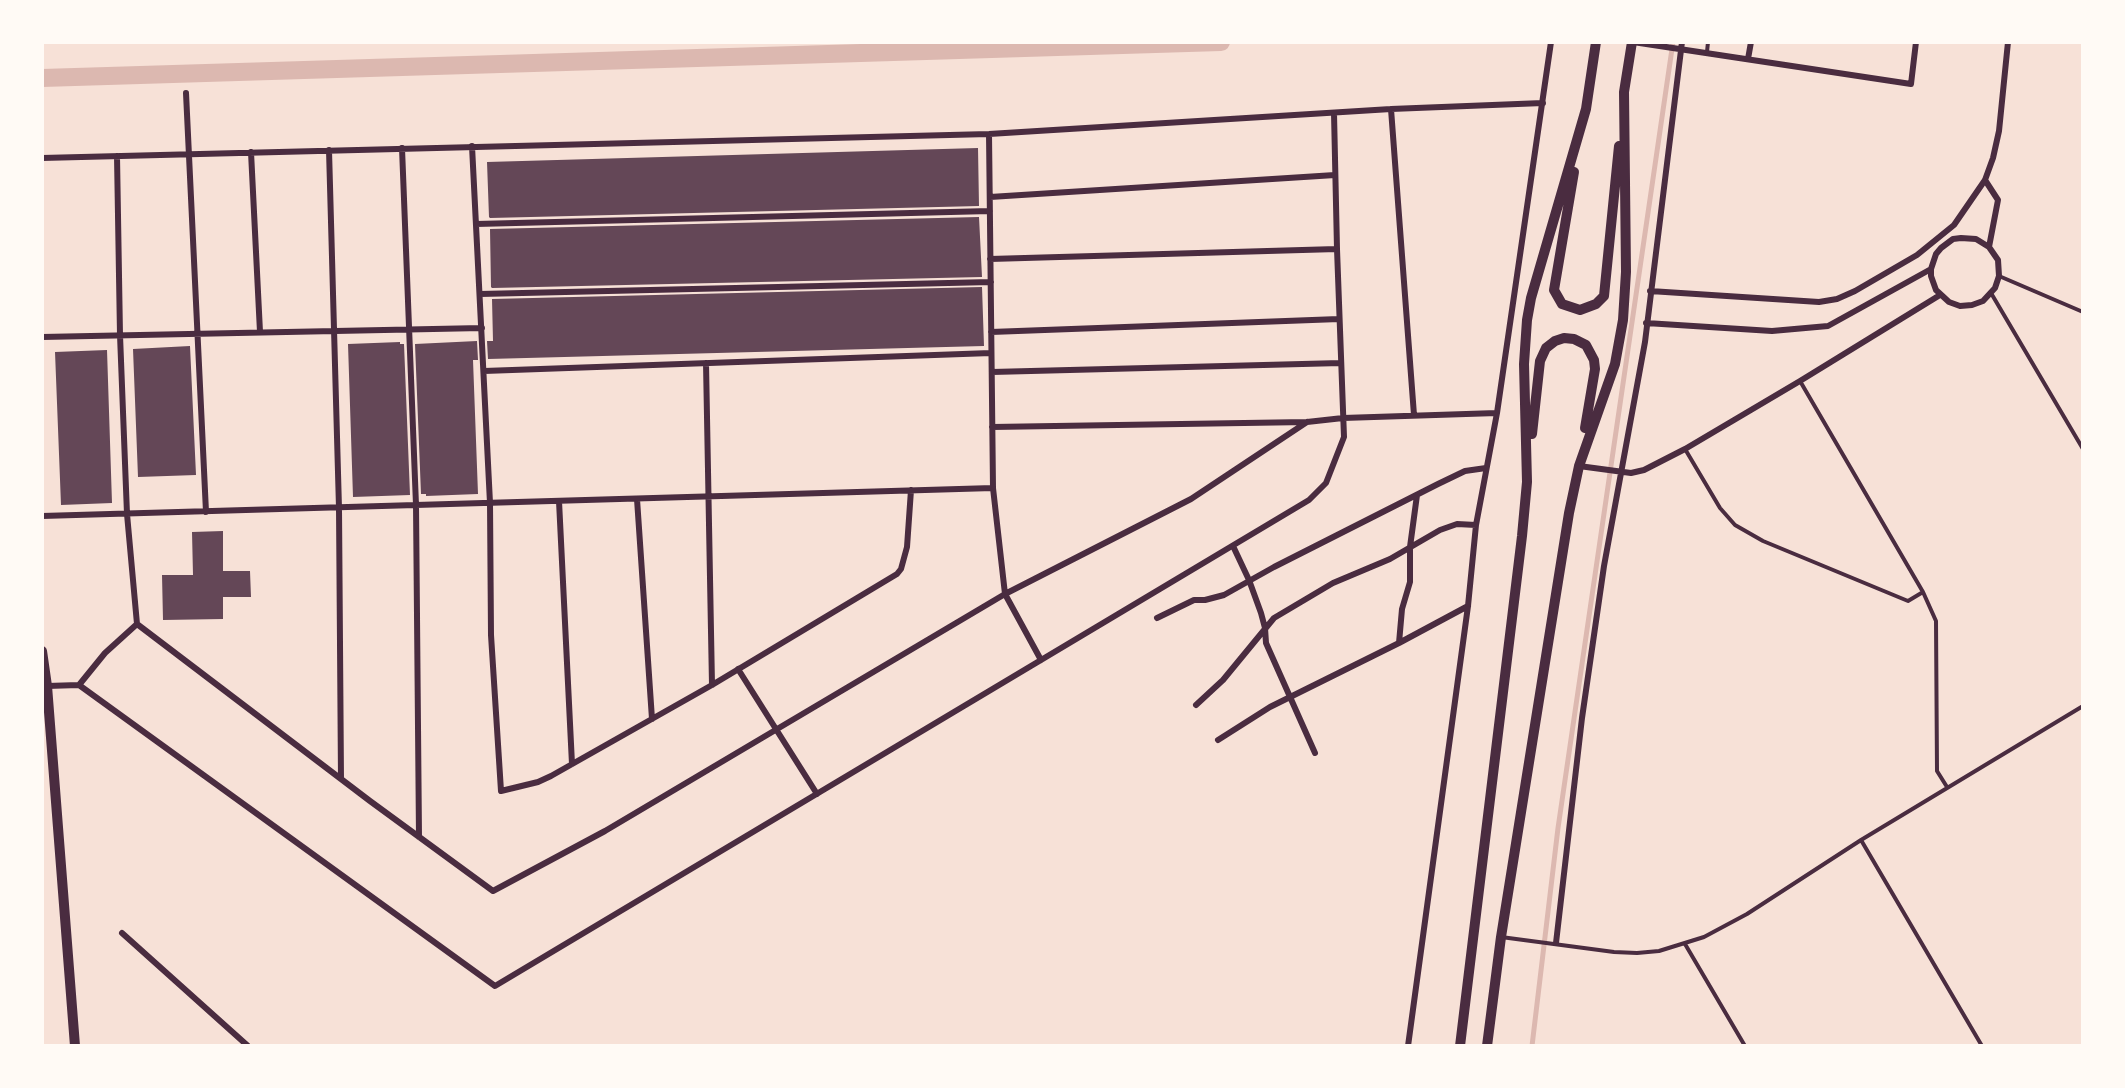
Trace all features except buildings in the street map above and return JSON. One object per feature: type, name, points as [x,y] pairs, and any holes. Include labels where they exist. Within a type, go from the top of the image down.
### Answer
[{"type":"main road","points":[[1596,42],[1554,290],[1562,304],[1580,310],[1596,304],[1604,296],[1624,92],[1632,42]]},
{"type":"main road","points":[[1579,466],[1615,364],[1623,320],[1626,272],[1624,92]]},
{"type":"main road","points":[[1527,482],[1524,364],[1527,320],[1531,298],[1584,117]]},
{"type":"main road","points":[[1460,1046],[1522,536],[1540,361],[1546,348],[1555,341],[1564,338],[1574,339],[1586,345],[1594,360],[1595,369],[1569,513],[1501,936],[1487,1046]]},
{"type":"main road","points":[[42,651],[47,686],[75,1046]]},
{"type":"street","points":[[1408,1046],[1468,606],[1476,525],[1497,413],[1551,42]]},
{"type":"street","points":[[1632,42],[1682,45],[1748,59],[1911,84],[1916,42]]},
{"type":"street","points":[[1748,59],[1751,42]]},
{"type":"street","points":[[1650,291],[1819,302],[1845,296],[1899,267],[1933,244],[1954,225],[1985,180],[1999,131],[2008,42]]},
{"type":"street","points":[[1556,943],[1582,718],[1604,566],[1647,323],[1682,45]]},
{"type":"street","points":[[186,93],[206,512]]},
{"type":"street","points":[[42,158],[402,147],[989,134],[1334,112],[1543,103]]},
{"type":"street","points":[[1391,109],[1414,415]]},
{"type":"street","points":[[47,686],[80,685],[495,986],[1309,500],[1326,483],[1344,437],[1334,112]]},
{"type":"street","points":[[989,134],[993,488],[1005,594],[1041,660]]},
{"type":"street","points":[[472,146],[490,503],[491,635],[501,791],[538,782],[573,764],[712,685],[897,574],[908,548],[911,490]]},
{"type":"street","points":[[402,147],[416,505],[418,837]]},
{"type":"street","points":[[329,150],[339,507],[341,779]]},
{"type":"street","points":[[250,152],[260,332]]},
{"type":"street","points":[[117,156],[120,335],[127,514],[136,624],[493,891],[605,831],[1005,594],[1191,499],[1306,422]]},
{"type":"street","points":[[990,197],[1335,175]]},
{"type":"street","points":[[1985,180],[1998,200],[1989,247]]},
{"type":"street","points":[[476,224],[990,211]]},
{"type":"street","points":[[1953,239],[1976,239],[1989,247],[1998,260],[1999,276],[1991,293],[1983,301],[1960,306],[1940,295],[1933,283],[1931,268],[1936,254],[1953,239]]},
{"type":"street","points":[[990,259],[1337,249]]},
{"type":"street","points":[[1647,323],[1772,331],[1822,327],[1845,318],[1931,268]]},
{"type":"street","points":[[480,294],[991,282]]},
{"type":"street","points":[[1579,466],[1631,473],[1644,470],[1685,449],[1940,295]]},
{"type":"street","points":[[991,332],[1339,319]]},
{"type":"street","points":[[42,337],[482,328]]},
{"type":"street","points":[[484,371],[991,353]]},
{"type":"street","points":[[706,363],[712,685]]},
{"type":"street","points":[[992,372],[1341,363]]},
{"type":"street","points":[[992,427],[1306,422],[1342,418],[1497,413]]},
{"type":"street","points":[[1157,618],[1194,600],[1205,600],[1224,595],[1249,580],[1465,471],[1486,468]]},
{"type":"street","points":[[42,516],[993,488]]},
{"type":"street","points":[[1399,644],[1402,609],[1410,582],[1410,548],[1417,495]]},
{"type":"street","points":[[637,499],[652,719]]},
{"type":"street","points":[[559,501],[573,764]]},
{"type":"street","points":[[1196,705],[1222,680],[1274,618],[1333,583],[1390,559],[1440,530],[1457,524],[1476,525]]},
{"type":"street","points":[[1233,546],[1249,580],[1265,628],[1266,643],[1315,753]]},
{"type":"street","points":[[1218,740],[1270,707],[1399,644],[1468,606]]},
{"type":"street","points":[[80,685],[105,653],[136,624]]},
{"type":"street","points":[[738,669],[817,794]]},
{"type":"street","points":[[122,933],[248,1046]]},
{"type":"lane","points":[[1707,52],[1708,42]]},
{"type":"lane","points":[[1999,276],[2083,312]]},
{"type":"lane","points":[[1991,293],[2083,449]]},
{"type":"lane","points":[[1800,381],[1923,592],[1936,621],[1938,771],[1947,787]]},
{"type":"lane","points":[[1685,449],[1720,508],[1735,525],[1763,541],[1908,601],[1923,592]]},
{"type":"lane","points":[[1501,936],[1530,942],[1568,944],[1614,952],[1636,953],[1659,951],[1704,937],[1747,914],[1861,840],[2083,706]]},
{"type":"lane","points":[[1861,840],[1982,1046]]},
{"type":"lane","points":[[1685,944],[1745,1046]]},
{"type":"waterway","points":[[42,78],[1221,42]]},
{"type":"waterway","points":[[1532,1046],[1558,828],[1673,42]]}]
